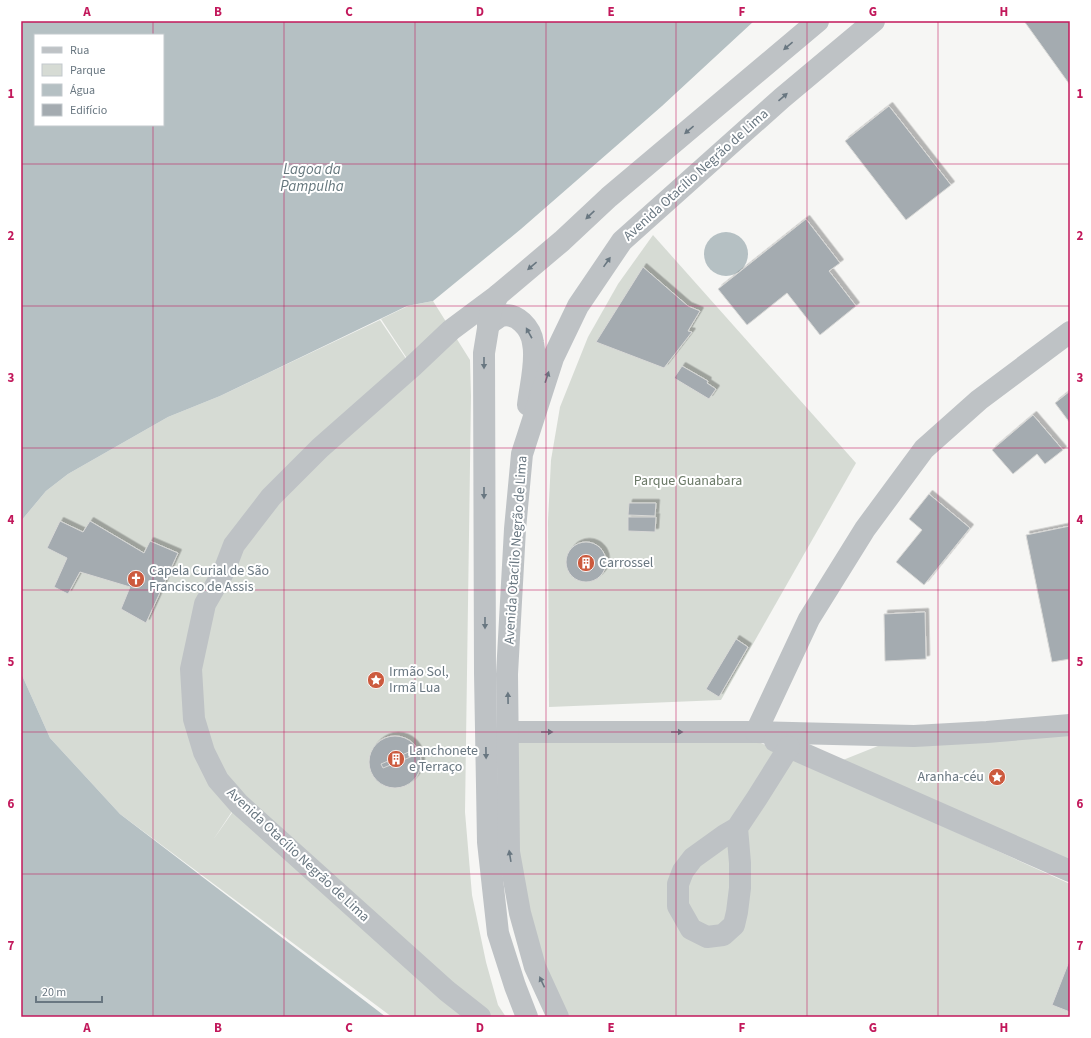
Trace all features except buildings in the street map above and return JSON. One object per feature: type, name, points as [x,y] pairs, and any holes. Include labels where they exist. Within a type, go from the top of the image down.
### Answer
[{"type":"street","name":"Avenida Otacílio Negrão de Lima","points":[[480,1017],[447,991],[239,804],[218,780],[204,752],[194,719],[191,669],[205,604],[224,571],[234,545],[271,498],[320,448],[413,366],[451,330],[498,294],[562,241],[609,197],[818,21]]},
{"type":"street","name":"Avenida Otacílio Negrão de Lima","points":[[558,1017],[535,967],[523,924],[509,852],[507,674],[515,529],[522,454],[553,358],[578,306],[622,241],[782,98],[874,21]]},
{"type":"street","name":"Avenida Otacílio Negrão de Lima","points":[[498,294],[491,310],[484,353],[485,673],[488,842],[498,933],[527,1017]]},
{"type":"street","points":[[488,325],[500,316],[511,316],[521,321],[530,333],[533,342],[533,363],[522,454]]},
{"type":"street","points":[[756,732],[809,619],[865,529],[924,449],[979,400],[1070,332]]},
{"type":"street","points":[[508,732],[756,732],[914,736],[1070,725]]},
{"type":"street","points":[[756,732],[1070,871]]},
{"type":"street","points":[[737,828],[740,888],[734,925],[723,934],[707,937],[691,929],[678,906],[678,884],[683,871],[694,858],[737,828],[788,747]]},
{"type":"green space","name":"Parque Guanabara","points":[[653,235],[856,463],[721,700],[549,707],[548,521],[551,460],[560,407],[588,337],[618,284]]},
{"type":"green space","points":[[433,301],[470,360],[471,396],[465,812],[472,895],[486,962],[498,1005],[506,1017],[392,1017],[120,814],[50,738],[21,673],[21,521],[46,491],[68,474],[168,417],[220,396],[380,320],[409,363],[269,495],[233,543],[221,570],[202,603],[189,669],[193,719],[202,752],[237,804],[213,840],[239,803],[206,751],[196,719],[193,670],[208,606],[226,573],[236,546],[273,500],[410,363],[381,319],[408,306]]},
{"type":"green space","points":[[1070,717],[1070,861],[843,760],[883,744]]},
{"type":"green space","points":[[752,739],[1070,884],[1070,1017],[570,1017],[543,981],[516,891],[504,740]]},
{"type":"water","name":"Lagoa da Pampulha","points":[[21,21],[754,21],[662,106],[521,229],[433,301],[407,306],[220,396],[168,417],[68,474],[46,491],[21,521]]},
{"type":"water","points":[[722,232],[730,232],[735,233],[742,238],[747,245],[747,263],[742,270],[735,275],[722,276],[714,273],[707,266],[704,258],[704,250],[707,242],[714,235]]},
{"type":"water","points":[[21,673],[50,738],[120,814],[386,1017],[21,1017]]},
{"type":"place","name":"Carrossel","points":[[586,563]]},
{"type":"place","name":"Capela Curial de São Francisco de Assis","points":[[136,579]]},
{"type":"place","name":"Irmão Sol, Irmã Lua","points":[[376,680]]},
{"type":"place","name":"Lanchonete e Terraço","points":[[396,759]]},
{"type":"place","name":"Aranha-céu","points":[[997,777]]}]
